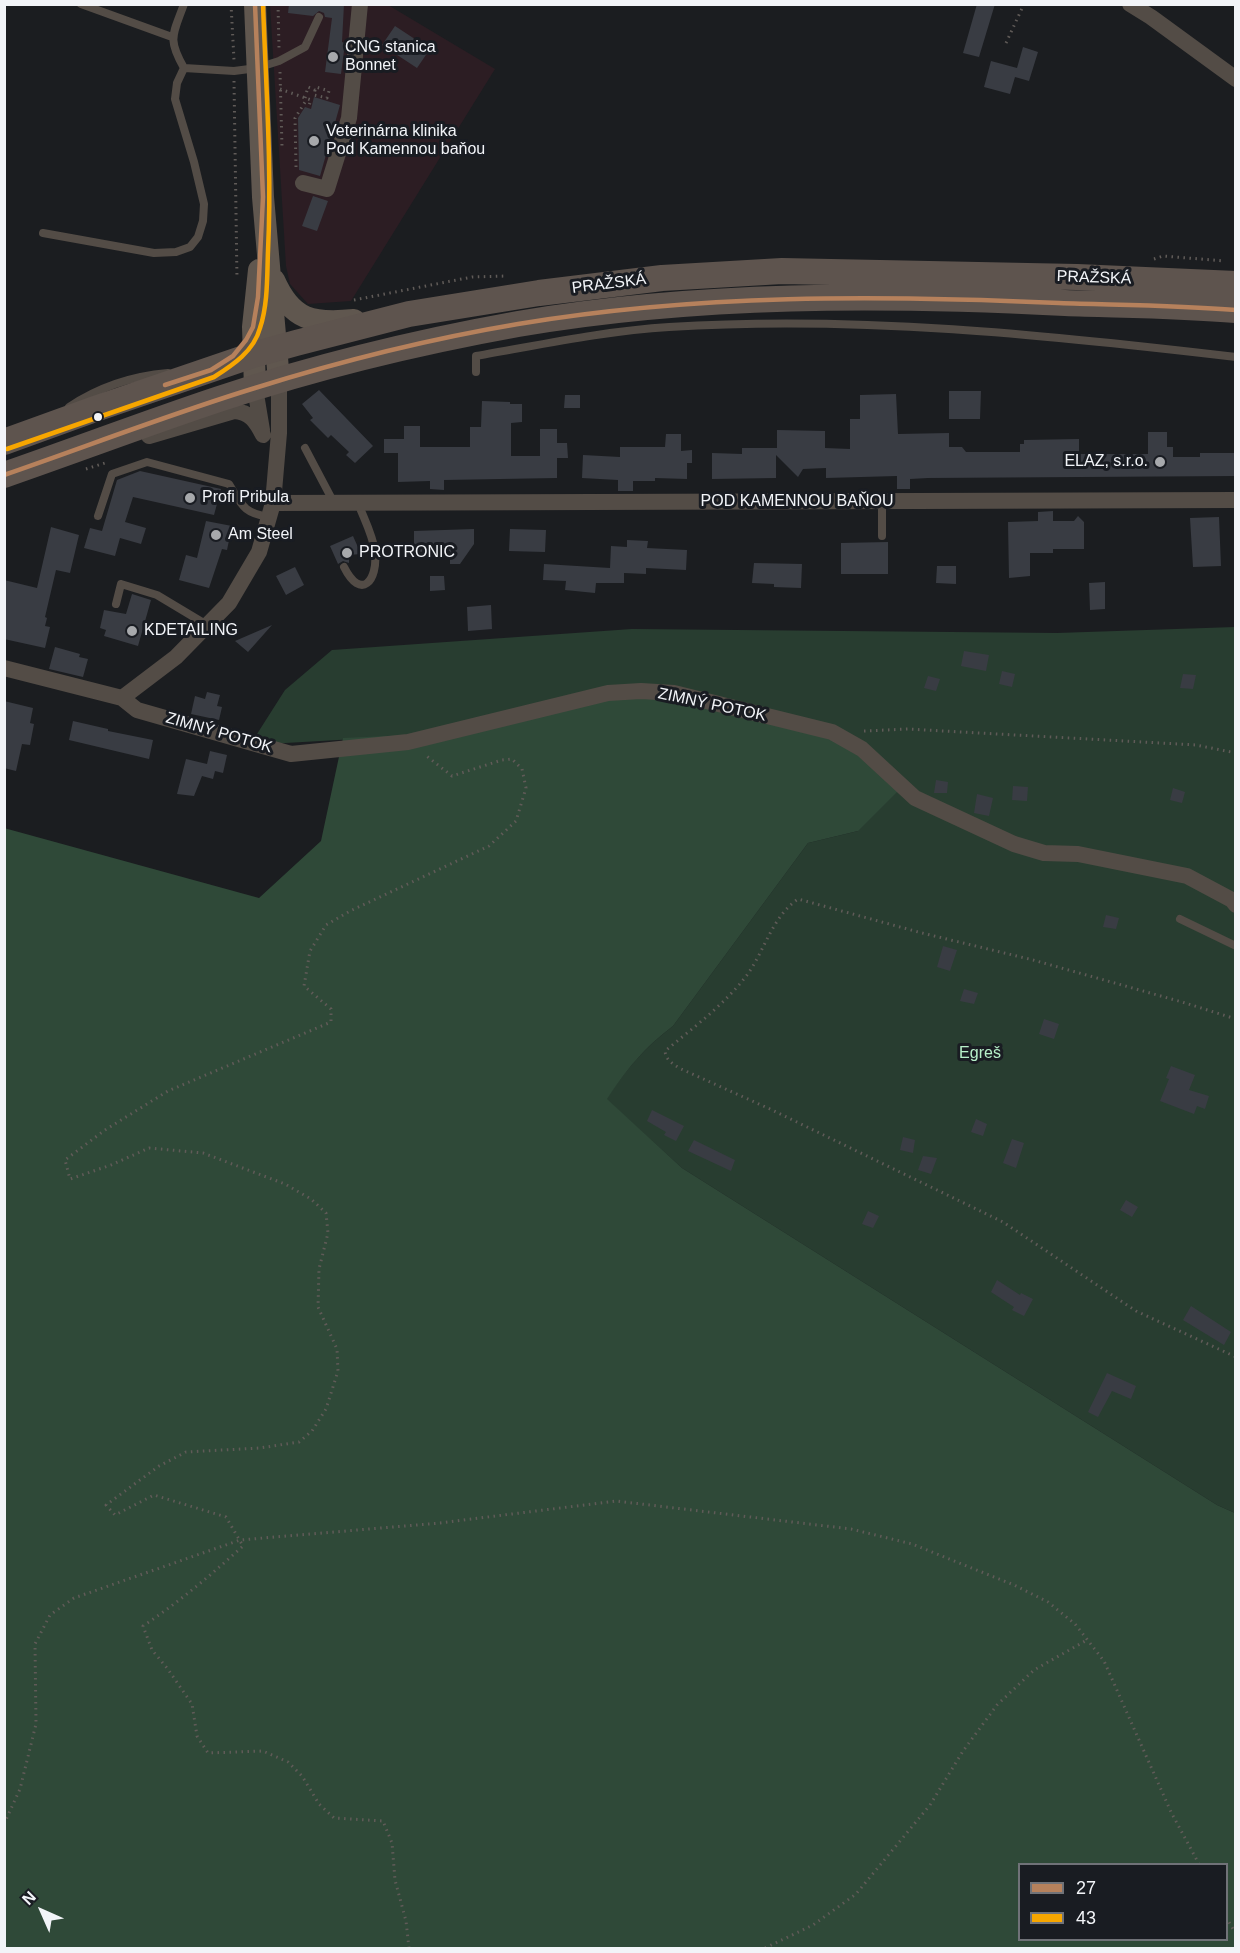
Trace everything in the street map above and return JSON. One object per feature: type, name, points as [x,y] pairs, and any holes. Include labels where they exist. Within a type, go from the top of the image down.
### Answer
[{"type":"main road","name":"PRAŽSKÁ","points":[[15,438],[265,352],[409,314],[475,302],[662,278],[782,271],[1077,277],[1236,284]]},
{"type":"main road","name":"PRAŽSKÁ","points":[[4,475],[267,385],[368,357],[518,324],[625,310],[722,302],[839,298],[991,299],[1236,310]]},
{"type":"street","points":[[255,4],[263,197],[271,272],[265,352],[267,385],[262,435],[275,477]]},
{"type":"street","points":[[301,175],[327,189],[349,118],[360,4]]},
{"type":"street","points":[[1130,4],[1236,79]]},
{"type":"street","points":[[209,370],[233,356],[253,327],[258,297],[263,197]]},
{"type":"street","points":[[271,272],[279,291],[288,304],[311,320],[326,323],[409,314]]},
{"type":"street","points":[[253,327],[265,352]]},
{"type":"street","points":[[4,668],[122,698],[176,657],[229,603],[259,552],[271,510],[279,433],[267,385]]},
{"type":"street","name":"PRAŽSKÁ","points":[[54,458],[134,441],[234,411],[250,416],[262,435]]},
{"type":"street","name":"POD KAMENNOU BAŇOU","points":[[271,510],[358,503],[1236,500]]},
{"type":"street","name":"ZIMNÝ POTOK","points":[[122,698],[137,710],[291,754],[408,742],[608,693],[641,691],[674,693],[832,732],[862,749],[915,798],[1014,844],[1044,854],[1078,854],[1187,876],[1232,900],[1236,905]]},
{"type":"lane","points":[[81,4],[172,38]]},
{"type":"lane","points":[[184,4],[172,38],[184,68]]},
{"type":"lane","points":[[184,68],[234,71],[257,68],[279,61],[305,47],[319,16]]},
{"type":"lane","points":[[43,233],[154,253],[176,252],[190,247],[198,237],[203,221],[204,204],[175,99],[177,83],[184,68]]},
{"type":"lane","points":[[476,372],[476,356],[622,332],[666,327],[751,323],[888,325],[1077,339],[1236,357]]},
{"type":"lane","points":[[305,448],[334,504]]},
{"type":"lane","name":"POD KAMENNOU BAŇOU","points":[[98,516],[112,474],[147,462],[229,484],[243,506],[252,515],[271,510]]},
{"type":"lane","points":[[882,501],[882,536]]},
{"type":"lane","points":[[344,567],[352,581],[358,585],[368,584],[373,578],[376,567],[375,550],[358,503]]},
{"type":"lane","points":[[116,604],[121,584],[157,594],[207,625]]},
{"type":"lane","points":[[1180,919],[1236,946]]},
{"type":"path","points":[[231,4],[237,281]]},
{"type":"path","points":[[278,4],[282,158]]},
{"type":"path","points":[[1006,43],[1024,4]]},
{"type":"path","points":[[308,108],[308,87],[315,90]]},
{"type":"path","points":[[301,175],[296,167],[294,118],[308,99],[314,95],[316,87],[329,91],[327,98],[314,95]]},
{"type":"path","points":[[280,89],[308,99]]},
{"type":"path","points":[[78,471],[110,462]]},
{"type":"path","points":[[865,731],[908,729],[1196,745],[1236,753]]},
{"type":"path","points":[[408,742],[452,776],[512,759],[522,769],[526,788],[516,821],[489,846],[350,911],[326,925],[310,951],[304,986],[331,1009],[331,1022],[168,1091],[105,1130],[65,1160],[70,1179],[111,1165],[149,1148],[203,1153],[285,1184],[311,1199],[326,1213],[328,1233],[319,1269],[318,1307],[337,1349],[338,1371],[326,1409],[312,1431],[299,1442],[260,1448],[186,1452],[159,1466],[106,1505],[115,1515],[154,1495],[226,1517],[243,1546],[213,1574],[143,1626],[152,1650],[192,1704],[197,1736],[208,1753],[264,1751],[288,1762],[302,1776],[319,1804],[334,1818],[383,1821],[392,1843],[395,1880],[406,1921],[409,1948]]},
{"type":"path","points":[[1236,1019],[1056,967],[798,899],[786,908],[747,975],[708,1016],[665,1051],[669,1061],[679,1068],[770,1109],[1003,1222],[1136,1311],[1236,1357]]},
{"type":"path","points":[[4,1824],[20,1789],[36,1724],[35,1644],[50,1615],[74,1598],[240,1540],[440,1523],[616,1501],[851,1528],[912,1544],[1014,1585],[1048,1602],[1075,1624],[1104,1660],[1171,1812],[1198,1863]]},
{"type":"path","points":[[765,1948],[813,1925],[856,1894],[930,1805],[963,1751],[997,1705],[1034,1670],[1087,1639]]},
{"type":"path","points":[[1228,1919],[1236,1934]]},
{"type":"shaded area","points":[[270,5],[388,5],[495,69],[351,301],[308,304],[290,284],[286,266]]},
{"type":"green space","name":"Egreš","points":[[1235,627],[1235,1513],[1217,1505],[682,1168],[606,1099],[636,1060],[673,1026],[808,843],[858,831],[479,732],[250,745],[285,690],[332,650],[632,629],[1057,633]]},
{"type":"green space","points":[[696,692],[837,736],[904,785],[858,831],[808,843],[673,1026],[636,1060],[607,1099],[682,1168],[1217,1505],[1235,1513],[1235,1948],[5,1948],[4,828],[259,898],[321,841],[343,738],[479,732],[585,702]]},
{"type":"building","points":[[289,4],[344,4],[342,42],[345,43],[341,74],[325,72],[332,18],[325,17],[324,13],[319,11],[313,16],[288,13]]},
{"type":"building","points":[[977,4],[995,4],[979,57],[963,53]]},
{"type":"building","points":[[395,26],[430,49],[417,68],[382,45]]},
{"type":"building","points":[[1023,47],[1038,52],[1029,81],[1015,77],[1010,94],[984,87],[991,61],[1017,68]]},
{"type":"building","name":"Veterinárna klinika Pod Kamennou baňou","points":[[314,97],[340,105],[320,176],[299,170],[298,118],[305,107],[311,109]]},
{"type":"building","points":[[313,196],[328,201],[317,231],[302,226]]},
{"type":"building","points":[[319,390],[373,446],[355,463],[346,455],[349,452],[331,435],[328,438],[310,420],[313,418],[302,404]]},
{"type":"building","points":[[949,391],[981,391],[980,419],[949,419]]},
{"type":"building","points":[[896,394],[898,434],[949,433],[949,447],[962,447],[966,452],[1020,452],[1020,444],[1024,444],[1024,440],[1079,439],[1079,454],[1148,454],[1148,432],[1167,432],[1167,447],[1173,447],[1173,457],[1200,457],[1200,453],[1236,453],[1236,476],[928,478],[910,479],[910,489],[897,489],[897,476],[826,478],[826,468],[803,469],[798,477],[776,455],[776,478],[712,479],[712,453],[742,454],[742,448],[777,448],[777,430],[825,431],[825,448],[850,449],[850,419],[860,419],[860,395]]},
{"type":"building","points":[[565,395],[580,395],[580,408],[564,408]]},
{"type":"building","points":[[482,401],[522,404],[522,422],[511,423],[511,456],[540,456],[540,429],[557,429],[557,443],[567,443],[568,458],[557,458],[557,478],[444,480],[444,490],[430,489],[430,481],[398,482],[398,453],[384,453],[384,439],[404,439],[404,426],[420,426],[420,447],[470,447],[470,427],[481,427]]},
{"type":"building","points":[[666,434],[681,434],[681,451],[692,450],[692,463],[687,463],[687,479],[655,478],[655,481],[633,481],[633,491],[618,491],[618,480],[582,478],[583,455],[620,457],[620,447],[665,447]]},
{"type":"building","points":[[140,471],[221,489],[214,515],[133,497],[125,522],[146,528],[141,544],[120,538],[115,556],[84,548],[90,528],[102,531],[117,480]]},
{"type":"building","points":[[1053,511],[1053,521],[1074,521],[1078,516],[1084,522],[1084,549],[1053,549],[1053,553],[1030,553],[1030,576],[1009,578],[1008,522],[1038,521],[1038,512]]},
{"type":"building","points":[[1219,517],[1221,566],[1193,567],[1190,518]]},
{"type":"building","points":[[206,521],[232,526],[227,550],[222,549],[209,588],[179,580],[186,555],[197,558]]},
{"type":"building","points":[[51,527],[79,535],[70,573],[56,570],[45,617],[47,618],[45,626],[50,627],[45,648],[4,639],[4,580],[37,588]]},
{"type":"building","points":[[474,529],[474,544],[460,564],[450,564],[450,551],[414,552],[414,531]]},
{"type":"building","points":[[510,529],[546,530],[545,552],[509,551]]},
{"type":"building","name":"PROTRONIC","points":[[353,536],[361,554],[349,555],[349,563],[343,561],[338,564],[330,546]]},
{"type":"building","points":[[627,540],[648,541],[647,548],[687,550],[686,570],[646,568],[646,574],[624,573],[624,583],[596,583],[595,593],[565,590],[566,581],[543,580],[544,564],[610,568],[611,546],[627,547]]},
{"type":"building","points":[[888,542],[888,574],[841,574],[841,543]]},
{"type":"building","points":[[754,563],[802,564],[801,588],[752,583]]},
{"type":"building","points":[[937,566],[956,566],[956,584],[936,583]]},
{"type":"building","points":[[295,567],[304,585],[286,595],[276,576]]},
{"type":"building","points":[[430,576],[444,576],[445,590],[430,591]]},
{"type":"building","points":[[1105,582],[1105,609],[1090,610],[1089,583]]},
{"type":"building","points":[[132,594],[151,600],[138,646],[104,636],[106,630],[100,628],[104,610],[126,614]]},
{"type":"building","points":[[491,605],[492,629],[468,631],[467,607]]},
{"type":"building","points":[[272,625],[248,652],[235,641]]},
{"type":"building","points":[[55,647],[80,654],[79,657],[88,659],[83,677],[49,669]]},
{"type":"building","points":[[964,651],[989,655],[986,671],[961,666]]},
{"type":"building","points":[[1002,671],[1015,674],[1012,687],[999,684]]},
{"type":"building","points":[[1183,674],[1196,675],[1193,689],[1180,688]]},
{"type":"building","points":[[928,676],[940,679],[936,691],[924,688]]},
{"type":"building","points":[[207,692],[220,695],[217,706],[222,707],[219,720],[191,714],[195,696],[205,699]]},
{"type":"building","points":[[4,701],[33,708],[30,723],[34,724],[30,745],[22,744],[16,771],[4,768]]},
{"type":"building","points":[[73,721],[153,740],[149,759],[69,740]]},
{"type":"building","points":[[210,751],[227,755],[223,773],[215,771],[213,779],[202,776],[194,796],[177,794],[186,759],[207,764]]},
{"type":"building","points":[[936,780],[948,782],[947,793],[934,793]]},
{"type":"building","points":[[1013,786],[1028,787],[1027,801],[1012,800]]},
{"type":"building","points":[[1173,788],[1185,792],[1182,803],[1170,800]]},
{"type":"building","points":[[977,794],[993,798],[989,816],[974,813]]},
{"type":"building","points":[[1106,915],[1119,918],[1116,929],[1103,927]]},
{"type":"building","points":[[943,946],[957,950],[950,971],[937,967]]},
{"type":"building","points":[[964,989],[978,993],[974,1004],[960,1001]]},
{"type":"building","points":[[1044,1019],[1059,1024],[1054,1039],[1039,1034]]},
{"type":"building","points":[[1171,1066],[1195,1075],[1189,1090],[1209,1096],[1205,1109],[1197,1106],[1194,1114],[1160,1101],[1169,1079],[1166,1078]]},
{"type":"building","points":[[652,1110],[684,1126],[676,1141],[664,1135],[666,1132],[647,1121]]},
{"type":"building","points":[[976,1119],[987,1124],[983,1136],[971,1132]]},
{"type":"building","points":[[903,1137],[915,1140],[913,1153],[900,1150]]},
{"type":"building","points":[[1012,1139],[1024,1143],[1016,1168],[1003,1163]]},
{"type":"building","points":[[694,1140],[735,1160],[731,1171],[688,1151]]},
{"type":"building","points":[[923,1156],[937,1158],[931,1174],[918,1170]]},
{"type":"building","points":[[1126,1200],[1138,1207],[1132,1217],[1120,1210]]},
{"type":"building","points":[[868,1211],[879,1216],[873,1228],[862,1224]]},
{"type":"building","points":[[997,1280],[1020,1295],[1021,1293],[1033,1299],[1024,1316],[1012,1310],[1014,1307],[991,1292]]},
{"type":"building","points":[[1191,1306],[1231,1332],[1224,1345],[1183,1320]]},
{"type":"building","points":[[1107,1373],[1136,1386],[1131,1399],[1112,1391],[1098,1417],[1088,1412]]},
{"type":"transit line","name":"27","points":[[165,385],[211,370],[233,356],[253,327],[258,297],[263,197],[255,4]]},
{"type":"transit line","name":"43","points":[[7,449],[214,377],[235,362],[253,344],[263,319],[266,300],[269,220],[263,4]]},
{"type":"transit line","name":"27","points":[[4,475],[192,408],[320,369],[451,337],[585,314],[720,302],[855,298],[991,300],[1236,310]]},
{"type":"place","name":"CNG stanica Bonnet","points":[[333,57]]},
{"type":"place","name":"Veterinárna klinika Pod Kamennou baňou","points":[[314,141]]},
{"type":"place","name":"ELAZ, s.r.o.","points":[[1160,462]]},
{"type":"place","name":"Profi Pribula","points":[[190,498]]},
{"type":"place","name":"Am Steel","points":[[216,535]]},
{"type":"place","name":"PROTRONIC","points":[[347,553]]},
{"type":"place","name":"KDETAILING","points":[[132,631]]}]
